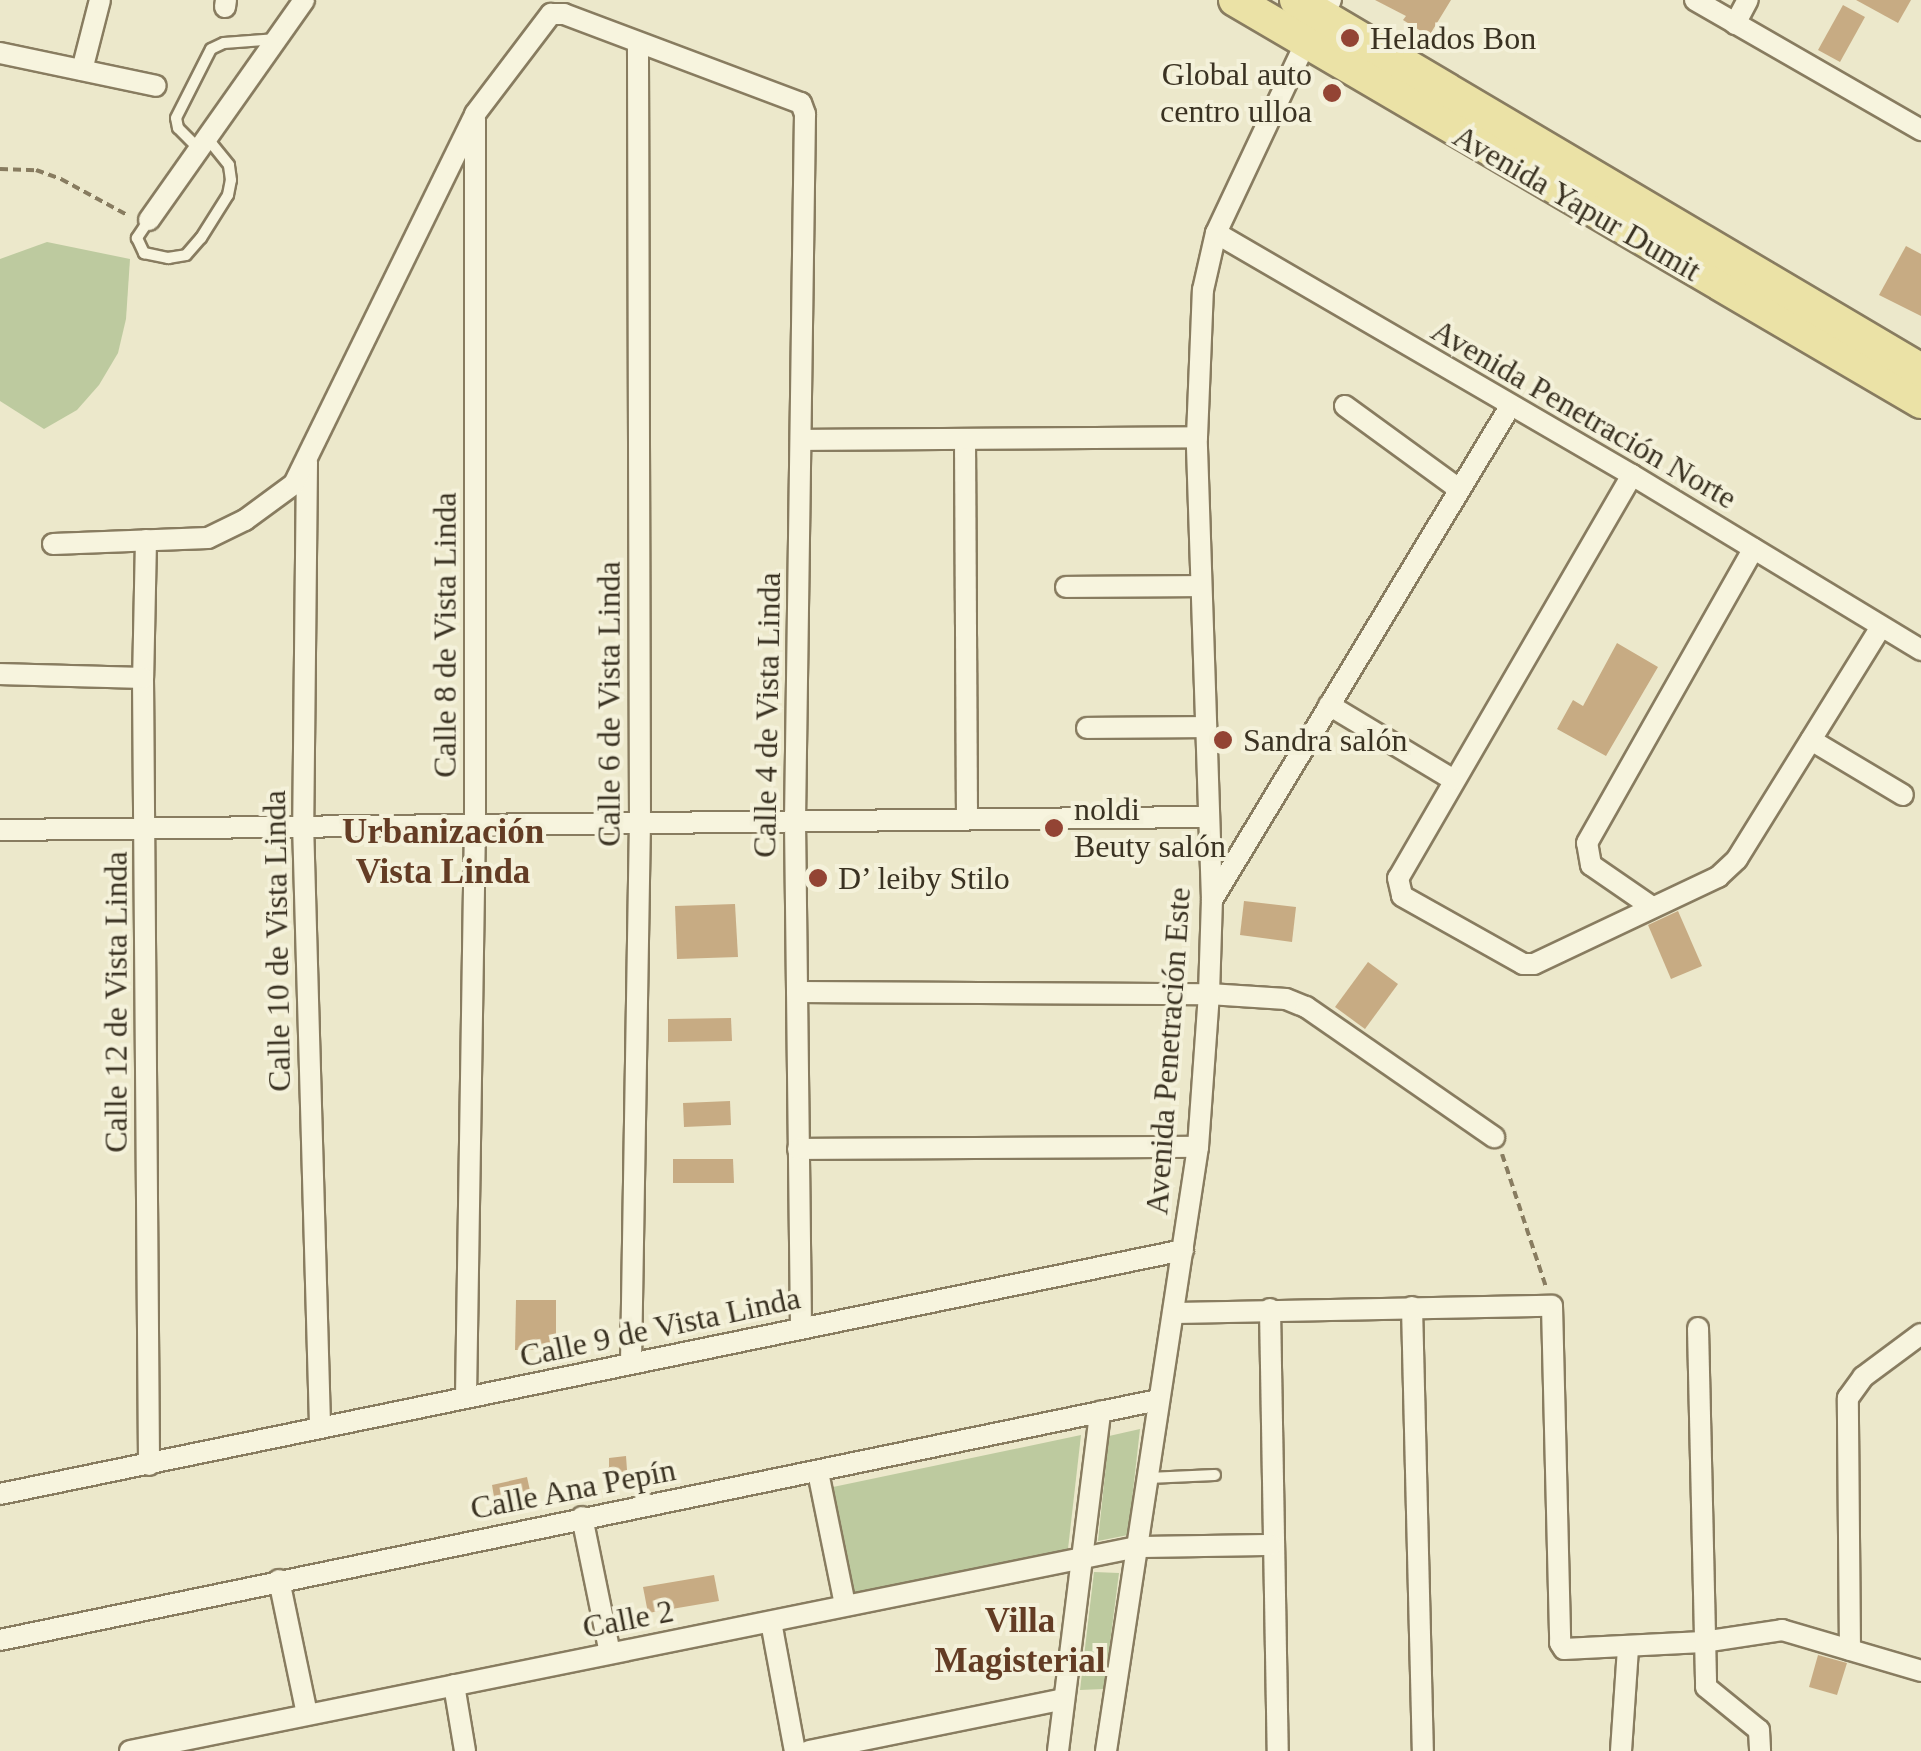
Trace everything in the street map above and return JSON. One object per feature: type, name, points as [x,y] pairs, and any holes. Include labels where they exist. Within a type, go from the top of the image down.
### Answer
[{"type":"main road","name":"Avenida Yapur Dumit","points":[[1235,0],[1313,15],[1921,370]]},
{"type":"main road","name":"Avenida Yapur Dumit","points":[[1313,15],[1921,402]]},
{"type":"street","points":[[82,70],[100,0]]},
{"type":"street","points":[[149,220],[304,0]]},
{"type":"street","points":[[1695,0],[1921,130]]},
{"type":"street","points":[[1735,24],[1748,0]]},
{"type":"street","points":[[53,544],[208,538],[245,520],[294,484],[475,114],[551,14],[564,14],[638,44]]},
{"type":"street","name":"Avenida Penetración Este","points":[[1106,1751],[1198,1148],[1209,994],[1212,900],[1197,436],[1204,290],[1216,233],[1313,15]]},
{"type":"street","name":"Calle 4 de Vista Linda","points":[[638,44],[801,103],[805,114],[795,821],[800,1328]]},
{"type":"street","name":"Calle 6 de Vista Linda","points":[[631,1363],[640,823],[638,44]]},
{"type":"street","points":[[0,53],[156,86]]},
{"type":"street","name":"Calle 8 de Vista Linda","points":[[466,1397],[475,824],[475,114]]},
{"type":"street","name":"Avenida Penetración Norte","points":[[1216,233],[1632,474],[1921,650]]},
{"type":"street","points":[[1345,406],[1460,490]]},
{"type":"street","points":[[1212,900],[1510,406]]},
{"type":"street","points":[[801,440],[1197,436]]},
{"type":"street","points":[[965,439],[967,820]]},
{"type":"street","name":"Calle 10 de Vista Linda","points":[[307,456],[303,823],[320,1425]]},
{"type":"street","points":[[1632,474],[1398,878],[1402,896],[1523,964],[1534,964],[1728,871],[1881,628]]},
{"type":"street","name":"Calle 12 de Vista Linda","points":[[146,540],[143,678],[149,1464]]},
{"type":"street","points":[[1652,907],[1591,865],[1586,855],[1587,842],[1753,549]]},
{"type":"street","points":[[1066,588],[1201,586]]},
{"type":"street","points":[[0,674],[143,678]]},
{"type":"street","points":[[1330,705],[1452,779]]},
{"type":"street","points":[[1087,728],[1205,728]]},
{"type":"street","points":[[1811,740],[1903,795]]},
{"type":"street","points":[[0,830],[303,823],[1207,817]]},
{"type":"street","points":[[797,992],[1209,994],[1296,1002],[1494,1137]]},
{"type":"street","points":[[798,1150],[1198,1148]]},
{"type":"street","name":"Calle 9 de Vista Linda","points":[[0,1494],[1183,1250]]},
{"type":"street","points":[[1173,1313],[1552,1306],[1560,1643],[1564,1649],[1703,1642],[1773,1630],[1921,1671]]},
{"type":"street","points":[[1412,1307],[1423,1751]]},
{"type":"street","points":[[1270,1309],[1271,1545],[1278,1751]]},
{"type":"street","points":[[1698,1328],[1706,1687],[1759,1730],[1760,1751]]},
{"type":"street","points":[[1850,1650],[1848,1398],[1862,1376],[1921,1334]]},
{"type":"street","name":"Calle Ana Pepín","points":[[0,1640],[582,1516],[818,1472],[1158,1400]]},
{"type":"street","points":[[1058,1751],[1100,1412]]},
{"type":"street","points":[[818,1472],[845,1606]]},
{"type":"street","points":[[582,1516],[610,1653]]},
{"type":"street","name":"Calle 2","points":[[130,1751],[1137,1547],[1271,1545]]},
{"type":"street","points":[[278,1580],[307,1714]]},
{"type":"street","points":[[771,1622],[795,1751]]},
{"type":"street","points":[[1621,1751],[1628,1648]]},
{"type":"street","points":[[454,1685],[464,1751]]},
{"type":"street","points":[[809,1751],[1064,1699]]},
{"type":"lane","points":[[149,220],[137,238],[144,253],[168,258],[186,254],[201,238],[228,195],[229,165],[178,128],[176,118],[211,49],[224,43],[278,39]]},
{"type":"lane","points":[[1147,1478],[1215,1476]]},
{"type":"path","points":[[0,169],[36,170],[61,179],[121,214],[149,220]]},
{"type":"path","points":[[1494,1137],[1521,1201],[1552,1306]]},
{"type":"green space","points":[[47,242],[130,259],[126,319],[118,353],[99,385],[77,410],[44,429],[0,401],[0,259]]},
{"type":"green space","points":[[1140,1429],[1128,1535],[1098,1541],[1109,1436]]},
{"type":"green space","points":[[1081,1435],[1068,1549],[852,1593],[833,1487]]},
{"type":"green space","points":[[1094,1572],[1119,1573],[1104,1689],[1080,1690]]},
{"type":"building","points":[[1375,0],[1451,0],[1429,36],[1403,20],[1406,16]]},
{"type":"building","points":[[1856,0],[1911,0],[1898,23]]},
{"type":"building","points":[[1843,5],[1865,17],[1840,62],[1818,50]]},
{"type":"building","points":[[1906,246],[1921,254],[1921,316],[1879,295]]},
{"type":"building","points":[[1617,643],[1658,667],[1606,756],[1557,729],[1573,700],[1583,706]]},
{"type":"building","points":[[1244,901],[1296,907],[1292,942],[1240,935]]},
{"type":"building","points":[[735,904],[738,957],[677,959],[675,906]]},
{"type":"building","points":[[1678,911],[1702,966],[1671,979],[1648,925]]},
{"type":"building","points":[[1368,962],[1398,984],[1365,1029],[1335,1007]]},
{"type":"building","points":[[731,1018],[732,1041],[668,1042],[668,1019]]},
{"type":"building","points":[[730,1101],[731,1125],[684,1127],[683,1103]]},
{"type":"building","points":[[673,1159],[733,1159],[734,1183],[673,1183]]},
{"type":"building","points":[[516,1300],[556,1300],[556,1350],[515,1350]]},
{"type":"building","points":[[626,1456],[628,1484],[606,1486],[604,1471],[609,1467],[609,1458]]},
{"type":"building","points":[[527,1477],[532,1500],[496,1508],[492,1485]]},
{"type":"building","points":[[714,1575],[719,1601],[648,1613],[643,1587]]},
{"type":"building","points":[[1818,1655],[1847,1663],[1837,1695],[1809,1687]]},
{"type":"place","name":"Helados Bon","points":[[1350,38]]},
{"type":"place","name":"Global auto centro ulloa","points":[[1332,93]]},
{"type":"place","name":"Sandra salón","points":[[1223,740]]},
{"type":"place","name":"noldi Beuty salón","points":[[1054,828]]},
{"type":"place","name":"D’ leiby Stilo","points":[[818,878]]},
{"type":"district","name":"Urbanización Vista Linda","points":[[443,852]]},
{"type":"district","name":"Villa Magisterial","points":[[1020,1641]]}]
